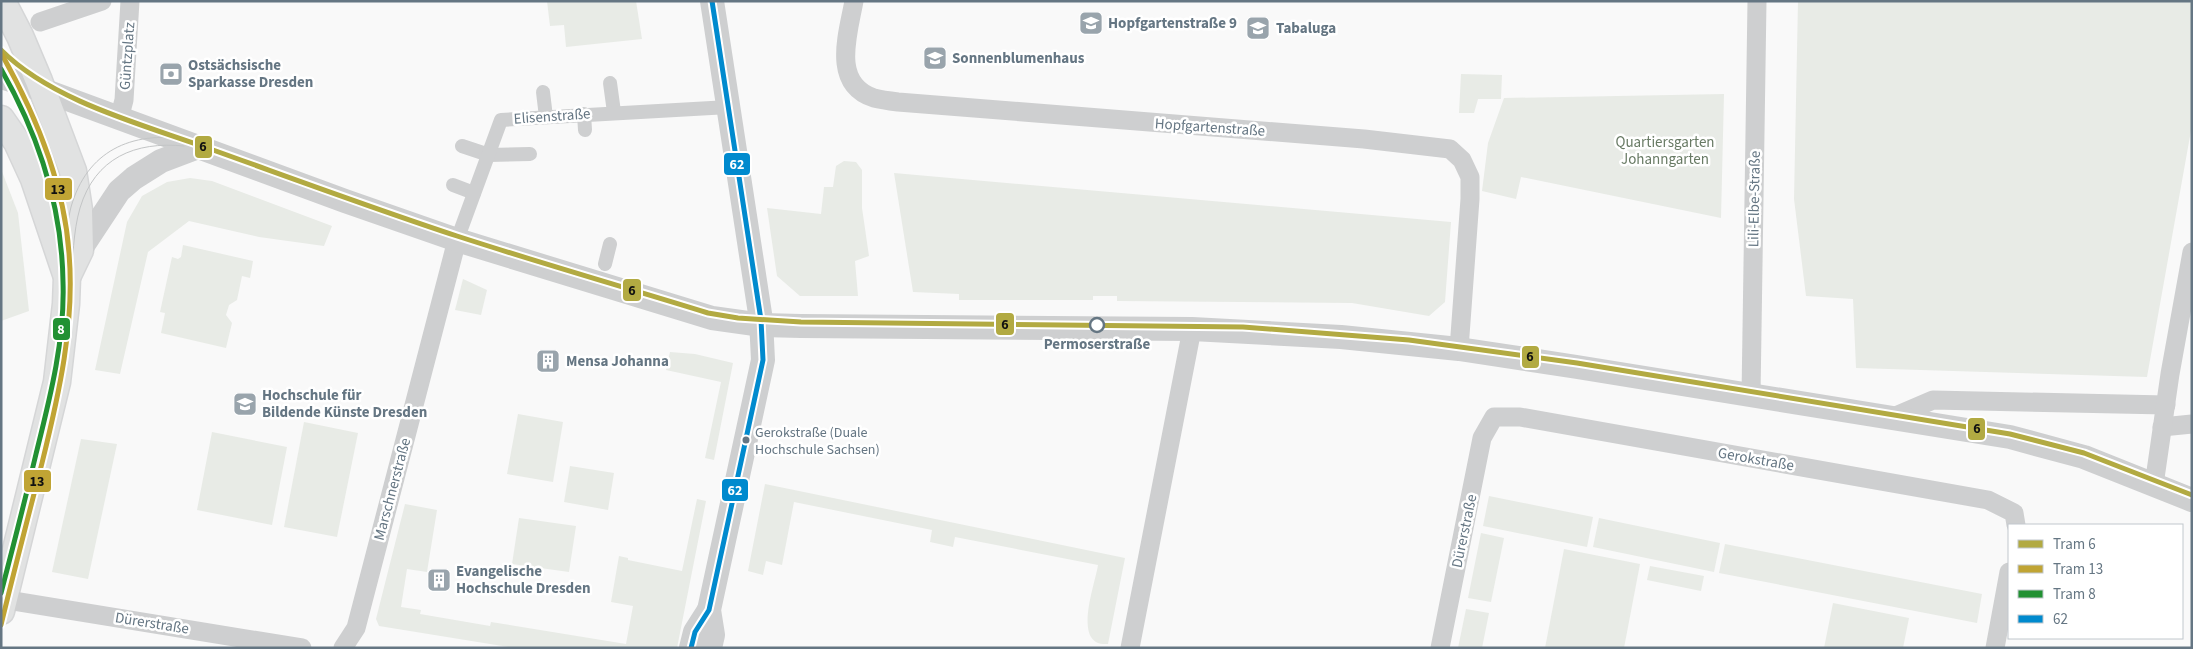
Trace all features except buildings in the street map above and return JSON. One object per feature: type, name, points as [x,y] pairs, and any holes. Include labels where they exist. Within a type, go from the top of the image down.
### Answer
[{"type":"main road","points":[[2,1],[30,29],[43,90],[73,171],[79,210],[80,250],[67,277]]},
{"type":"main road","points":[[1,120],[17,142],[34,179],[67,277],[66,304],[57,382],[2,603]]},
{"type":"street","points":[[30,29],[102,1]]},
{"type":"street","name":"Güntzplatz","points":[[119,119],[124,100],[130,1]]},
{"type":"street","points":[[691,648],[695,632],[709,610],[763,360],[762,325],[712,1]]},
{"type":"street","name":"Hopfgartenstraße","points":[[854,1],[845,53],[846,69],[858,90],[874,98],[898,102],[1364,139],[1450,149],[1462,160],[1470,177],[1470,208],[1459,349]]},
{"type":"street","name":"Lili-Elbe-Straße","points":[[1751,396],[1757,1]]},
{"type":"street","points":[[1,77],[43,90],[457,240],[702,316],[762,325],[1192,329],[1341,337],[1459,349],[1891,418],[2039,444],[2084,457],[2192,500]]},
{"type":"street","points":[[610,82],[614,112]]},
{"type":"street","points":[[543,92],[546,117]]},
{"type":"street","name":"Elisenstraße","points":[[457,240],[501,120],[614,112],[729,107]]},
{"type":"street","points":[[584,114],[585,130]]},
{"type":"street","points":[[462,146],[488,155],[530,154]]},
{"type":"street","points":[[80,250],[120,191],[134,178],[161,160],[198,147]]},
{"type":"street","points":[[453,185],[474,193]]},
{"type":"street","name":"Marschnerstraße","points":[[343,648],[356,628],[457,240]]},
{"type":"street","points":[[605,264],[610,244]]},
{"type":"street","points":[[2154,484],[2192,252]]},
{"type":"street","points":[[1130,648],[1192,329]]},
{"type":"street","points":[[1891,418],[1933,400],[2166,405]]},
{"type":"street","name":"Dürerstraße","points":[[1440,648],[1482,438],[1494,417]]},
{"type":"street","name":"Gerokstraße","points":[[1494,417],[1530,419],[1988,500],[2015,519]]},
{"type":"street","points":[[2162,427],[2192,424]]},
{"type":"street","points":[[1995,648],[2008,577]]},
{"type":"street","name":"Dürerstraße","points":[[2,603],[302,648]]},
{"type":"street","points":[[709,610],[713,635],[710,648]]},
{"type":"green space","points":[[547,1],[636,1],[642,39],[566,47],[564,25],[550,26]]},
{"type":"green space","points":[[1798,1],[2192,1],[2192,125],[2147,377],[1856,368],[1853,299],[1806,296],[1794,199]]},
{"type":"green space","points":[[1461,74],[1502,75],[1501,99],[1478,99],[1474,113],[1459,113]]},
{"type":"green space","name":"Quartiersgarten Johanngarten","points":[[1724,94],[1721,218],[1521,177],[1516,199],[1482,191],[1488,143],[1504,98]]},
{"type":"green space","points":[[844,161],[856,162],[862,170],[862,208],[869,256],[855,261],[858,296],[800,296],[777,276],[767,208],[821,214],[824,187],[833,187],[836,166]]},
{"type":"green space","points":[[1,169],[18,213],[29,311],[1,321]]},
{"type":"green space","points":[[894,173],[1451,222],[1445,302],[1429,316],[1352,303],[1117,301],[1117,296],[1093,296],[1093,300],[959,300],[959,294],[913,292]]},
{"type":"green space","points":[[190,178],[212,181],[332,226],[324,246],[259,237],[189,221],[148,252],[120,374],[95,370],[127,222],[142,196],[167,182]]},
{"type":"green space","points":[[183,245],[253,261],[250,278],[242,276],[237,300],[229,305],[226,315],[232,323],[226,348],[161,333],[165,313],[160,312],[172,257],[178,259],[181,257]]},
{"type":"green space","points":[[463,279],[487,290],[481,315],[455,310]]},
{"type":"green space","points":[[670,352],[695,354],[733,363],[714,460],[705,458],[721,382],[666,370]]},
{"type":"green space","points":[[518,414],[563,422],[553,482],[507,474]]},
{"type":"green space","points":[[304,422],[358,433],[337,537],[284,527]]},
{"type":"green space","points":[[212,432],[287,447],[272,525],[197,510]]},
{"type":"green space","points":[[81,439],[117,444],[88,579],[52,572]]},
{"type":"green space","points":[[570,466],[614,473],[608,510],[564,502]]},
{"type":"green space","points":[[765,484],[1125,558],[1108,644],[1097,642],[1090,636],[1088,626],[1090,600],[1098,565],[955,537],[953,547],[930,542],[932,530],[794,502],[782,565],[766,561],[763,575],[748,571]]},
{"type":"green space","points":[[1489,496],[1593,517],[1587,547],[1483,526]]},
{"type":"green space","points":[[697,499],[706,501],[677,648],[515,648],[379,626],[376,619],[405,504],[437,510],[427,572],[407,569],[401,607],[421,610],[420,614],[490,626],[491,622],[626,644],[633,606],[611,602],[619,556],[628,558],[628,560],[682,571]]},
{"type":"green space","points":[[519,518],[576,526],[569,572],[512,564]]},
{"type":"green space","points":[[1599,518],[1720,543],[1714,572],[1593,547]]},
{"type":"green space","points":[[1481,533],[1504,538],[1491,602],[1468,598]]},
{"type":"green space","points":[[1725,544],[1982,594],[1977,623],[1719,573]]},
{"type":"green space","points":[[1564,549],[1640,564],[1624,648],[1545,648]]},
{"type":"green space","points":[[1650,566],[1704,576],[1701,591],[1647,580]]},
{"type":"green space","points":[[1833,603],[1909,618],[1903,648],[1824,648]]},
{"type":"green space","points":[[1466,609],[1489,613],[1482,648],[1458,648]]},
{"type":"tram line","name":"6","points":[[1,50],[22,68],[46,84],[73,98],[130,121],[457,236],[708,313],[738,318],[801,322],[1243,327],[1409,340],[1577,363],[2010,434],[2084,453],[2192,495]]},
{"type":"tram line","name":"13","points":[[1,53],[26,100],[55,175],[66,227],[70,280],[68,332],[60,385],[1,625]]},
{"type":"tram line","name":"8","points":[[1,69],[26,119],[46,172],[58,226],[63,282],[62,325],[56,369],[1,593]]},
{"type":"tram line","points":[[64,280],[69,216],[78,188],[88,172],[100,159],[114,149],[130,142],[147,138],[186,139]]},
{"type":"tram line","points":[[71,284],[76,226],[80,208],[87,191],[96,177],[119,156],[134,150],[166,145],[184,146]]},
{"type":"transit line","name":"62","points":[[691,648],[695,632],[709,610],[763,360],[761,320],[712,1]]},
{"type":"place","name":"Hopfgartenstraße 9","points":[[1091,23]]},
{"type":"place","name":"Tabaluga","points":[[1258,28]]},
{"type":"place","name":"Sonnenblumenhaus","points":[[935,58]]},
{"type":"place","name":"Ostsächsische Sparkasse Dresden","points":[[171,74]]},
{"type":"place","name":"Permoserstraße","points":[[1097,325]]},
{"type":"place","name":"Mensa Johanna","points":[[548,361]]},
{"type":"place","name":"Hochschule für Bildende Künste Dresden","points":[[245,404]]},
{"type":"place","name":"Gerokstraße (Duale Hochschule Sachsen)","points":[[746,440]]},
{"type":"place","name":"Evangelische Hochschule Dresden","points":[[439,580]]}]
